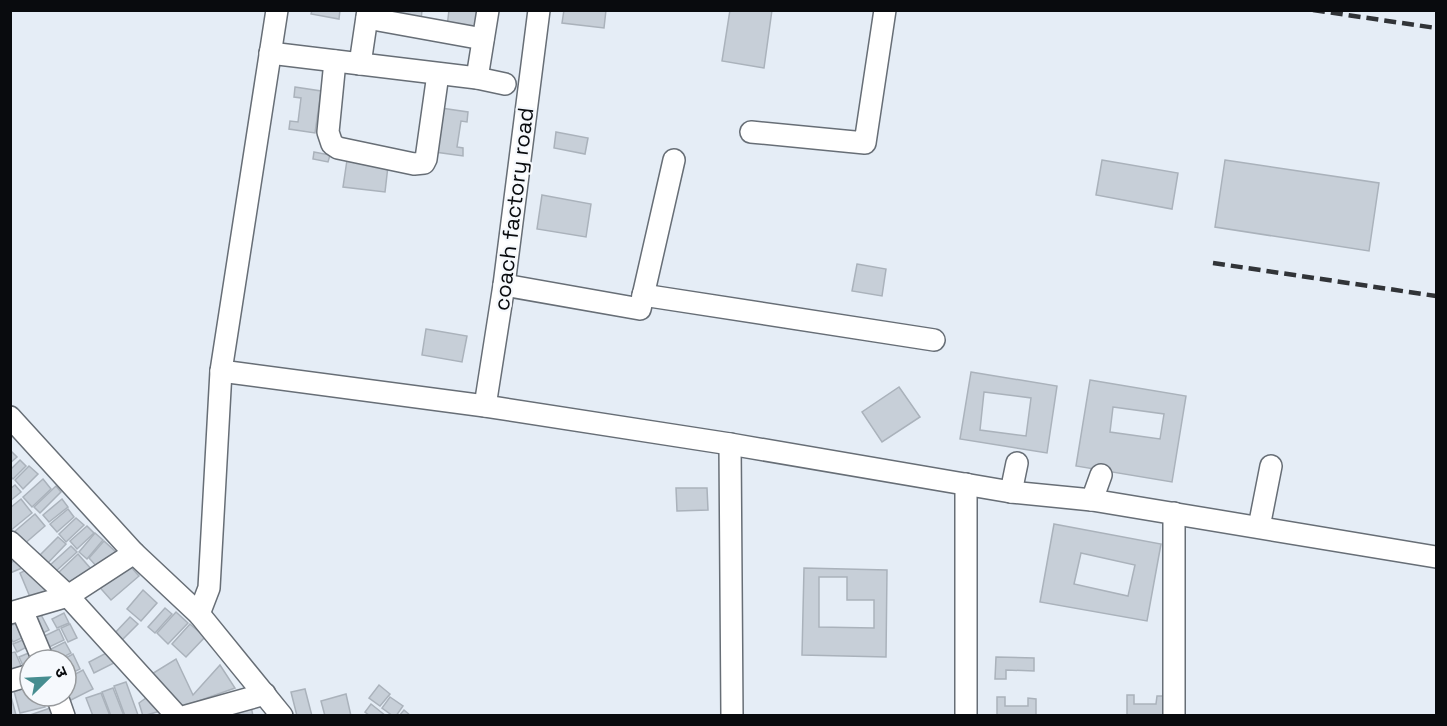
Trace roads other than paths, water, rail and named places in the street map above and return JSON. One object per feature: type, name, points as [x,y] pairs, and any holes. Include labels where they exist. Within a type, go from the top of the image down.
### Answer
[{"type":"street","points":[[200,614],[209,588],[221,371],[277,10]]},
{"type":"street","points":[[477,78],[488,10]]},
{"type":"street","name":"coach factory road","points":[[485,406],[504,285],[539,10]]},
{"type":"street","points":[[751,132],[865,143],[885,10]]},
{"type":"street","points":[[438,74],[424,163],[414,165],[338,148],[332,144],[328,132],[364,13],[483,39]]},
{"type":"street","points":[[270,53],[477,78],[505,84]]},
{"type":"street","points":[[504,285],[640,309],[674,160]]},
{"type":"street","points":[[643,295],[934,340]]},
{"type":"street","points":[[221,371],[485,406],[730,444],[1011,492],[1092,500],[1437,557]]},
{"type":"street","points":[[10,417],[134,553],[200,614],[282,716]]},
{"type":"street","points":[[730,444],[732,716]]},
{"type":"street","points":[[1011,492],[1017,463]]},
{"type":"street","points":[[1259,527],[1271,466]]},
{"type":"street","points":[[1092,500],[1101,475]]},
{"type":"street","points":[[966,484],[966,716]]},
{"type":"street","points":[[1174,513],[1174,716]]},
{"type":"street","points":[[10,542],[68,596],[177,716]]},
{"type":"street","points":[[36,648],[16,612],[68,596],[134,553]]},
{"type":"street","points":[[186,716],[265,694]]},
{"type":"railway","points":[[1313,10],[1436,28]]},
{"type":"railway","points":[[1213,263],[1436,296]]}]
